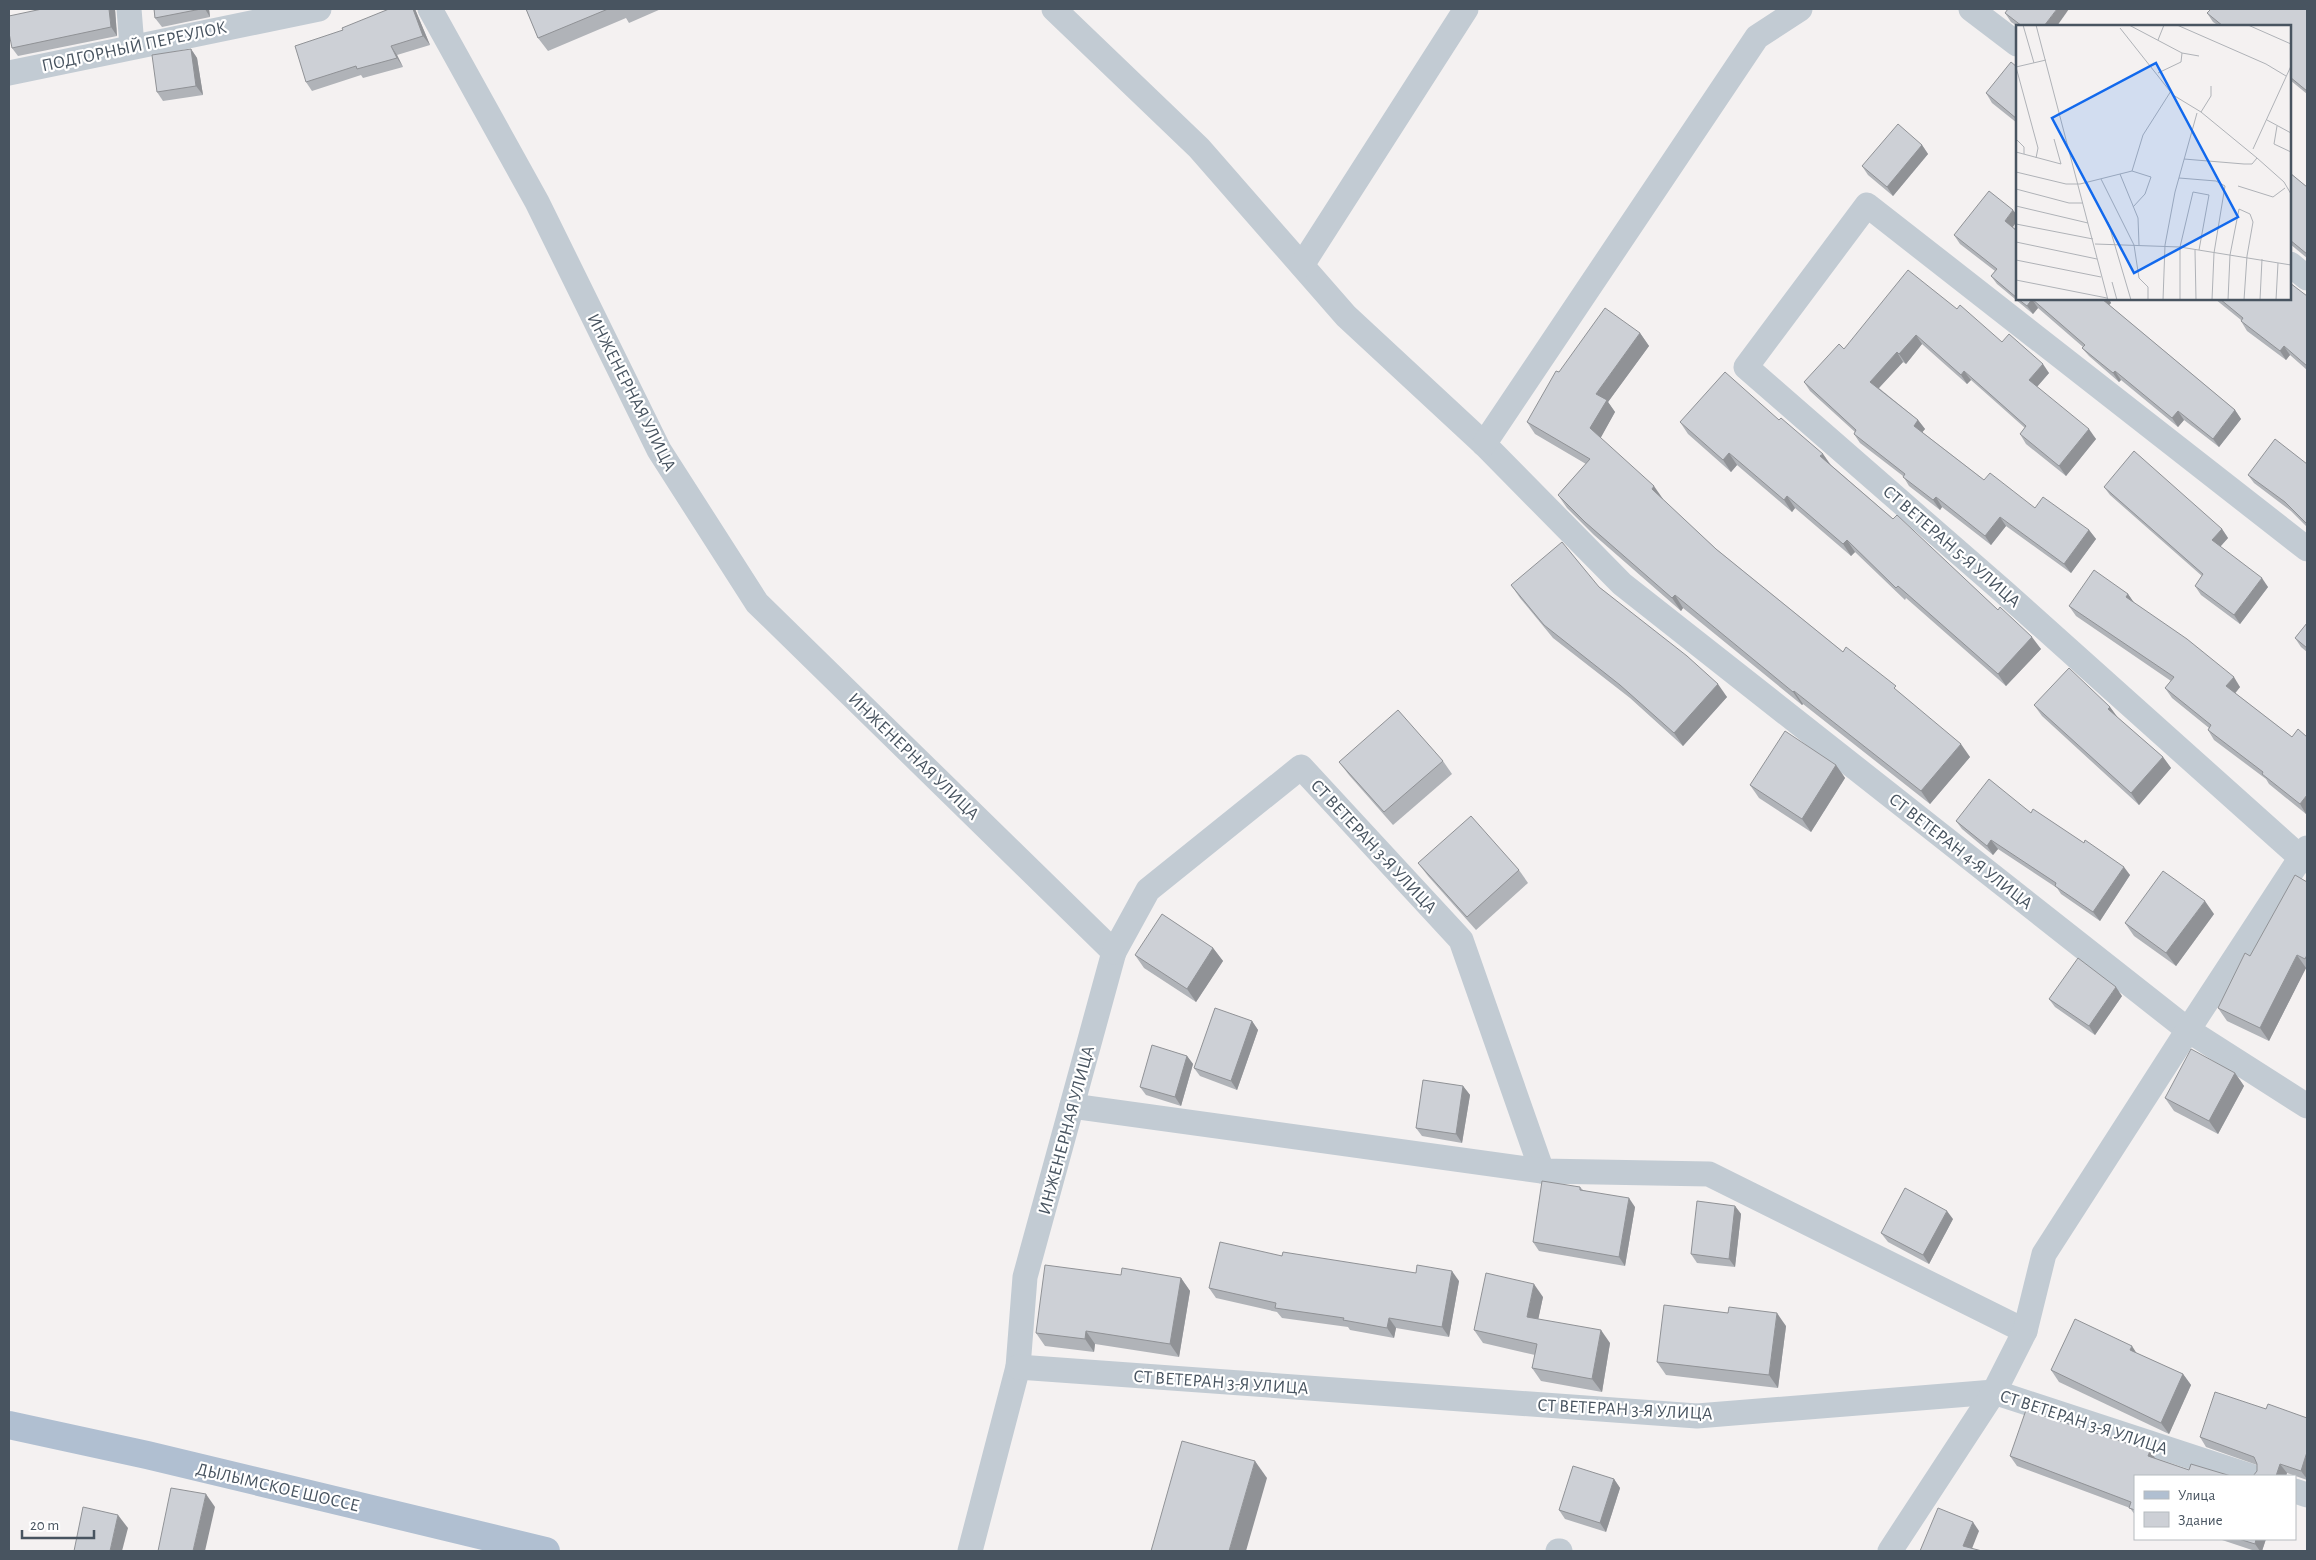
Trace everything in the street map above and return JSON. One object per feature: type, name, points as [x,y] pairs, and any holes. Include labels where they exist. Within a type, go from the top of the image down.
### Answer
[{"type":"main road","name":"ДЫЛЫМСКОЕ ШОССЕ","points":[[9,1425],[546,1551]]},
{"type":"street","points":[[129,9],[132,46]]},
{"type":"street","name":"ПОДГОРНЫЙ ПЕРЕУЛОК","points":[[9,72],[319,9]]},
{"type":"street","name":"ИНЖЕНЕРНАЯ УЛИЦА","points":[[430,9],[537,202],[659,450],[757,603],[1114,952],[1025,1277],[1018,1367],[970,1551]]},
{"type":"street","name":"СТ ВЕТЕРАН 4-Я УЛИЦА","points":[[1054,9],[1199,148],[1346,316],[1484,444],[1622,584],[2188,1030],[2307,1106]]},
{"type":"street","points":[[1302,265],[1466,9]]},
{"type":"street","points":[[1484,444],[1757,37],[1800,9]]},
{"type":"street","points":[[1971,9],[2016,43]]},
{"type":"street","name":"СТ ВЕТЕРАН 5-Я УЛИЦА","points":[[2305,856],[1746,367],[1867,205],[2307,549]]},
{"type":"street","points":[[2291,265],[2307,278]]},
{"type":"street","name":"СТ ВЕТЕРАН 3-Я УЛИЦА","points":[[1114,952],[1148,890],[1301,767],[1461,940],[1542,1171]]},
{"type":"street","points":[[1890,1551],[1994,1392],[2025,1331],[2044,1254],[2188,1030],[2305,856]]},
{"type":"street","points":[[1072,1106],[1542,1171],[1709,1174],[2025,1331]]},
{"type":"street","name":"СТ ВЕТЕРАН 3-Я УЛИЦА","points":[[1018,1367],[1697,1416],[1994,1392],[2247,1475]]},
{"type":"building","points":[[42,9],[109,9],[111,27],[12,48],[9,33],[9,16]]},
{"type":"building","points":[[154,9],[201,9],[155,18]]},
{"type":"building","points":[[389,9],[413,9],[423,36],[391,46],[397,58],[357,69],[356,66],[306,82],[295,46],[343,30],[342,28]]},
{"type":"building","points":[[526,9],[608,9],[538,38]]},
{"type":"building","points":[[2008,9],[2057,9],[2045,25],[2021,25],[2005,13]]},
{"type":"building","points":[[2211,9],[2307,9],[2307,91],[2291,78],[2291,25],[2222,25],[2207,13]]},
{"type":"building","points":[[191,49],[196,86],[157,92],[152,55]]},
{"type":"building","points":[[2011,62],[2016,66],[2016,118],[1986,93]]},
{"type":"building","points":[[1898,124],[1922,145],[1887,187],[1862,166]]},
{"type":"building","points":[[2291,174],[2307,187],[2307,254],[2291,241]]},
{"type":"building","points":[[1989,191],[2013,210],[2005,221],[2016,230],[2016,297],[1991,276],[1997,269],[1954,235]]},
{"type":"building","points":[[1908,270],[1957,309],[1960,305],[2002,342],[2009,334],[2043,364],[2029,380],[2089,429],[2059,466],[2020,434],[2026,426],[1964,371],[1961,375],[1916,335],[1899,354],[1897,352],[1870,382],[1918,420],[1914,426],[1984,480],[1990,473],[2035,508],[2043,497],[2089,530],[2064,564],[2000,517],[1985,536],[1936,497],[1933,500],[1903,477],[1905,474],[1854,434],[1856,430],[1804,382],[1839,344],[1844,349]]},
{"type":"building","points":[[2291,284],[2307,296],[2307,366],[2284,346],[2280,351],[2241,321],[2243,318],[2221,300],[2291,300]]},
{"type":"building","points":[[2019,300],[2031,300],[2027,306]]},
{"type":"building","points":[[2033,300],[2103,300],[2235,410],[2213,439],[2178,411],[2172,418],[2115,371],[2113,373],[2082,348],[2085,345]]},
{"type":"building","points":[[1605,308],[1640,333],[1596,394],[1607,400],[1590,428],[1654,486],[1652,489],[1716,549],[1843,652],[1846,647],[1896,686],[1894,688],[1961,744],[1921,791],[1793,692],[1675,595],[1672,598],[1585,522],[1558,495],[1590,459],[1527,422],[1556,371],[1559,372]]},
{"type":"building","points":[[1725,372],[1779,420],[1781,418],[1823,454],[1820,456],[1893,519],[1897,515],[1998,610],[2000,607],[2032,637],[1998,674],[1898,586],[1896,588],[1847,540],[1843,544],[1787,496],[1784,500],[1729,453],[1723,460],[1680,422]]},
{"type":"building","points":[[2275,439],[2307,464],[2307,524],[2285,502],[2248,475]]},
{"type":"building","points":[[2134,451],[2222,529],[2212,540],[2262,578],[2234,615],[2195,586],[2203,574],[2104,487]]},
{"type":"building","points":[[1562,542],[1599,587],[1687,656],[1718,684],[1674,733],[1620,685],[1544,625],[1511,585]]},
{"type":"building","points":[[2094,570],[2128,594],[2126,597],[2187,639],[2234,677],[2226,686],[2292,737],[2298,729],[2307,737],[2307,795],[2300,804],[2262,774],[2263,772],[2208,730],[2211,725],[2165,688],[2174,677],[2069,606]]},
{"type":"building","points":[[2307,623],[2307,648],[2295,638]]},
{"type":"building","points":[[2069,668],[2110,707],[2108,709],[2163,757],[2131,793],[2034,705]]},
{"type":"building","points":[[1398,710],[1443,761],[1384,812],[1339,762]]},
{"type":"building","points":[[1785,731],[1836,765],[1802,819],[1750,785]]},
{"type":"building","points":[[1989,779],[2031,813],[2033,809],[2084,843],[2085,840],[2124,867],[2093,912],[2055,886],[2056,883],[1991,840],[1987,846],[1956,821]]},
{"type":"building","points":[[1471,816],[1519,870],[1467,917],[1418,863]]},
{"type":"building","points":[[2163,871],[2205,901],[2166,953],[2125,923]]},
{"type":"building","points":[[2295,875],[2307,882],[2307,955],[2305,959],[2297,955],[2260,1028],[2218,1008],[2245,953],[2250,956]]},
{"type":"building","points":[[1162,914],[1213,948],[1187,989],[1135,955]]},
{"type":"building","points":[[2078,958],[2116,987],[2089,1026],[2049,999]]},
{"type":"building","points":[[1215,1008],[1252,1021],[1231,1081],[1194,1068]]},
{"type":"building","points":[[1152,1045],[1187,1056],[1175,1097],[1140,1087]]},
{"type":"building","points":[[2191,1049],[2235,1073],[2209,1121],[2165,1098]]},
{"type":"building","points":[[1423,1080],[1463,1086],[1456,1134],[1416,1128]]},
{"type":"building","points":[[1542,1181],[1580,1187],[1580,1190],[1629,1198],[1619,1257],[1533,1242]]},
{"type":"building","points":[[1905,1188],[1947,1211],[1923,1255],[1881,1233]]},
{"type":"building","points":[[1697,1201],[1735,1206],[1729,1259],[1691,1254]]},
{"type":"building","points":[[1220,1242],[1282,1256],[1283,1252],[1416,1273],[1417,1265],[1452,1271],[1442,1327],[1389,1318],[1387,1328],[1343,1320],[1344,1318],[1275,1308],[1276,1303],[1209,1288]]},
{"type":"building","points":[[1045,1265],[1121,1275],[1122,1268],[1181,1278],[1170,1344],[1086,1331],[1085,1339],[1036,1333]]},
{"type":"building","points":[[1486,1273],[1534,1284],[1527,1317],[1601,1330],[1592,1379],[1532,1368],[1537,1344],[1474,1330]]},
{"type":"building","points":[[1664,1305],[1728,1313],[1729,1307],[1777,1313],[1769,1375],[1657,1362]]},
{"type":"building","points":[[2075,1319],[2132,1346],[2130,1350],[2183,1374],[2161,1423],[2051,1370]]},
{"type":"building","points":[[2215,1392],[2266,1409],[2268,1404],[2307,1418],[2307,1452],[2301,1471],[2280,1464],[2276,1475],[2254,1475],[2257,1471],[2254,1457],[2200,1437]]},
{"type":"building","points":[[2026,1410],[2150,1451],[2148,1456],[2189,1470],[2191,1464],[2228,1475],[2134,1475],[2134,1510],[2129,1508],[2131,1502],[2010,1456]]},
{"type":"building","points":[[1182,1441],[1255,1461],[1229,1551],[1151,1551]]},
{"type":"building","points":[[1573,1466],[1614,1479],[1600,1523],[1559,1510]]},
{"type":"building","points":[[171,1488],[206,1494],[193,1551],[158,1551]]},
{"type":"building","points":[[83,1507],[118,1515],[110,1551],[74,1551]]},
{"type":"building","points":[[1938,1508],[1973,1522],[1963,1546],[1982,1551],[1920,1551]]},
{"type":"building","points":[[2242,1540],[2256,1540],[2255,1544]]}]
